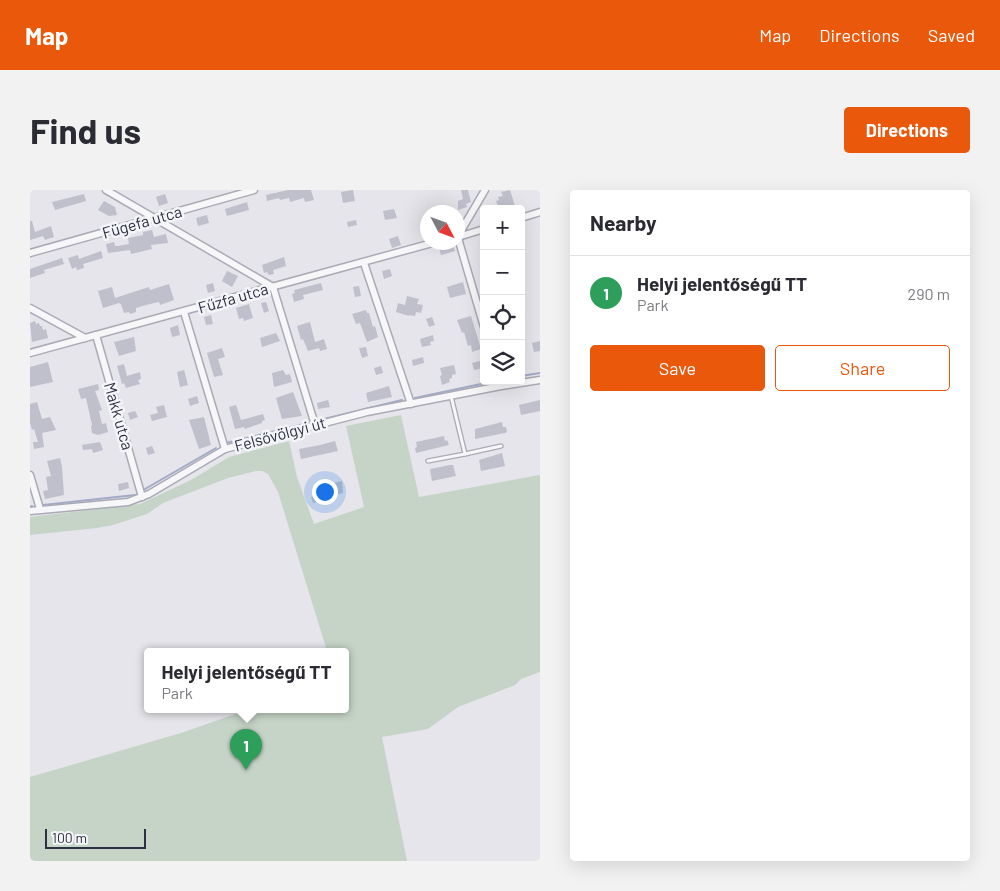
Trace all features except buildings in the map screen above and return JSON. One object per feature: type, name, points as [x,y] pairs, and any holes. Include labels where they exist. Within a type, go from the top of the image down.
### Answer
[{"type":"street","points":[[106,190],[273,287],[315,425]]},
{"type":"street","name":"Fügefa utca","points":[[30,253],[254,190]]},
{"type":"street","points":[[465,225],[485,190]]},
{"type":"street","points":[[525,217],[540,212]]},
{"type":"street","points":[[465,235],[480,230]]},
{"type":"street","name":"Fűzfa utca","points":[[30,354],[420,247]]},
{"type":"street","points":[[462,250],[480,313]]},
{"type":"street","points":[[364,263],[411,404]]},
{"type":"street","points":[[30,308],[84,338]]},
{"type":"street","points":[[184,312],[225,449]]},
{"type":"street","name":"Makk utca","points":[[96,335],[142,497]]},
{"type":"street","name":"Felsővölgyi út","points":[[525,382],[540,380]]},
{"type":"street","name":"Felsővölgyi út","points":[[30,511],[119,503],[142,497],[225,449],[315,425],[497,385]]},
{"type":"street","points":[[30,475],[40,509]]},
{"type":"lane","points":[[450,396],[465,454]]},
{"type":"lane","points":[[428,461],[501,446]]},
{"type":"green space","points":[[401,415],[419,497],[540,475],[540,672],[521,679],[515,685],[458,707],[428,729],[382,737],[407,861],[30,861],[30,777],[181,733],[238,713],[349,713],[349,648],[326,648],[278,492],[268,474],[262,471],[228,478],[163,503],[147,514],[113,525],[30,535],[30,517],[140,504],[191,480],[229,457],[289,441],[297,477],[314,524],[364,507],[346,426]]},
{"type":"waterway","points":[[525,375],[540,373]]},
{"type":"waterway","points":[[415,398],[480,384]]},
{"type":"waterway","points":[[320,420],[402,400]]},
{"type":"waterway","points":[[226,443],[308,423]]},
{"type":"waterway","points":[[145,489],[216,448]]},
{"type":"waterway","points":[[43,505],[135,495]]},
{"type":"place","name":"Helyi jelentőségű TT","points":[[246,770]]}]
